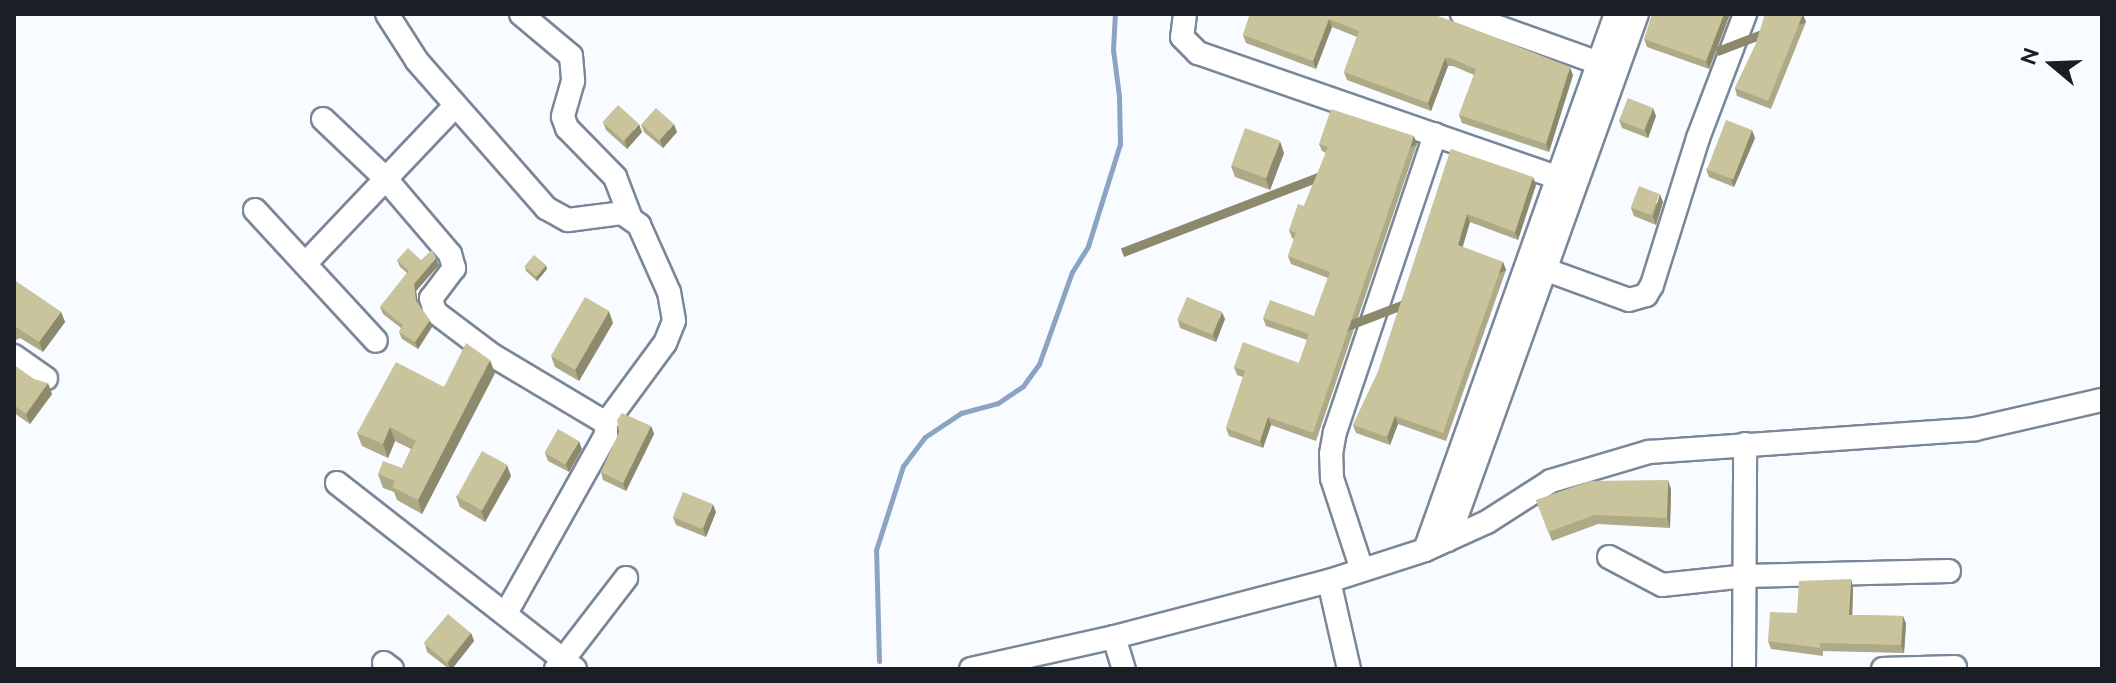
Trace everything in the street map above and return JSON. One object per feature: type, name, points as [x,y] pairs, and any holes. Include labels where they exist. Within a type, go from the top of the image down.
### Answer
[{"type":"street","points":[[387,14],[417,61],[556,216],[577,221],[615,213],[630,216]]},
{"type":"street","points":[[506,613],[606,435],[606,423],[665,343],[674,321],[669,292],[639,225],[630,216],[615,177],[567,128],[563,117],[573,81],[571,56],[521,14]]},
{"type":"street","points":[[1185,14],[1182,37],[1198,53],[1558,178]]},
{"type":"street","points":[[1462,14],[1599,63]]},
{"type":"street","points":[[1448,540],[1536,266],[1558,178],[1616,14]]},
{"type":"street","points":[[1425,550],[1637,14]]},
{"type":"street","points":[[1536,266],[1629,300],[1646,295],[1652,285],[1698,138],[1745,14]]},
{"type":"street","points":[[305,264],[455,106]]},
{"type":"street","points":[[323,119],[385,178],[454,261],[451,275],[431,298],[435,312],[492,355],[606,423]]},
{"type":"street","points":[[1362,570],[1332,478],[1333,443],[1435,134]]},
{"type":"street","points":[[255,210],[376,341]]},
{"type":"street","points":[[14,356],[46,378]]},
{"type":"street","points":[[971,669],[1114,637],[1329,581],[1448,540],[1487,522],[1551,481],[1649,452],[1975,429],[2102,400]]},
{"type":"street","points":[[1744,669],[1745,444]]},
{"type":"street","points":[[337,483],[506,613],[565,666],[626,578]]},
{"type":"street","points":[[1609,557],[1662,585],[1746,576],[1949,571]]},
{"type":"street","points":[[1329,581],[1349,669]]},
{"type":"street","points":[[1114,637],[1124,669]]},
{"type":"street","points":[[1883,669],[1955,667]]},
{"type":"building","points":[[1250,14],[1432,14],[1570,67],[1546,144],[1459,115],[1476,69],[1445,58],[1428,103],[1344,72],[1359,31],[1329,19],[1313,61],[1243,35]]},
{"type":"building","points":[[1652,14],[1724,14],[1706,61],[1644,39]]},
{"type":"building","points":[[1765,14],[1803,14],[1768,101],[1735,88],[1755,46]]},
{"type":"building","points":[[1628,98],[1653,108],[1644,130],[1619,120]]},
{"type":"building","points":[[618,105],[639,124],[623,141],[603,122]]},
{"type":"building","points":[[656,108],[674,124],[659,140],[641,124]]},
{"type":"building","points":[[1331,109],[1414,136],[1313,433],[1268,417],[1260,441],[1226,428],[1245,371],[1234,367],[1243,342],[1299,363],[1309,334],[1263,318],[1270,300],[1314,316],[1330,272],[1288,256],[1296,233],[1289,230],[1298,204],[1304,206],[1328,147],[1319,144]]},
{"type":"building","points":[[1726,120],[1752,130],[1733,180],[1707,169]]},
{"type":"building","points":[[1245,128],[1280,141],[1266,178],[1231,166]]},
{"type":"building","points":[[1451,149],[1533,177],[1515,232],[1467,214],[1458,245],[1503,262],[1443,433],[1395,416],[1387,437],[1353,425],[1378,372]]},
{"type":"building","points":[[1639,186],[1660,194],[1651,215],[1631,207]]},
{"type":"building","points":[[408,248],[421,260],[432,250],[436,258],[414,284],[416,301],[430,320],[415,342],[399,332],[403,325],[380,307],[409,271],[397,260]]},
{"type":"building","points":[[534,255],[546,265],[537,277],[524,266]]},
{"type":"building","points":[[14,280],[61,312],[39,342],[14,328]]},
{"type":"building","points":[[585,297],[609,311],[575,370],[551,356]]},
{"type":"building","points":[[1187,297],[1222,312],[1212,335],[1177,320]]},
{"type":"building","points":[[466,343],[490,360],[418,500],[392,487],[395,481],[378,474],[383,461],[402,468],[416,441],[390,427],[383,444],[357,433],[396,362],[444,387]]},
{"type":"building","points":[[14,365],[34,379],[48,383],[26,414],[14,405]]},
{"type":"building","points":[[622,413],[651,426],[623,483],[601,472],[619,432],[617,420]]},
{"type":"building","points":[[558,429],[579,441],[565,464],[544,452]]},
{"type":"building","points":[[482,451],[507,465],[482,511],[457,496]]},
{"type":"building","points":[[1668,480],[1667,518],[1595,515],[1548,532],[1536,500],[1590,481]]},
{"type":"building","points":[[683,492],[713,504],[703,529],[673,517]]},
{"type":"building","points":[[1851,579],[1849,615],[1903,616],[1901,645],[1820,643],[1820,648],[1768,641],[1770,612],[1797,613],[1799,581]]},
{"type":"building","points":[[448,614],[471,633],[447,662],[424,643]]},
{"type":"waterway","points":[[879,661],[876,550],[903,466],[925,437],[961,413],[998,403],[1023,386],[1039,364],[1072,272],[1088,246],[1120,144],[1119,96],[1113,50],[1115,14]]}]
